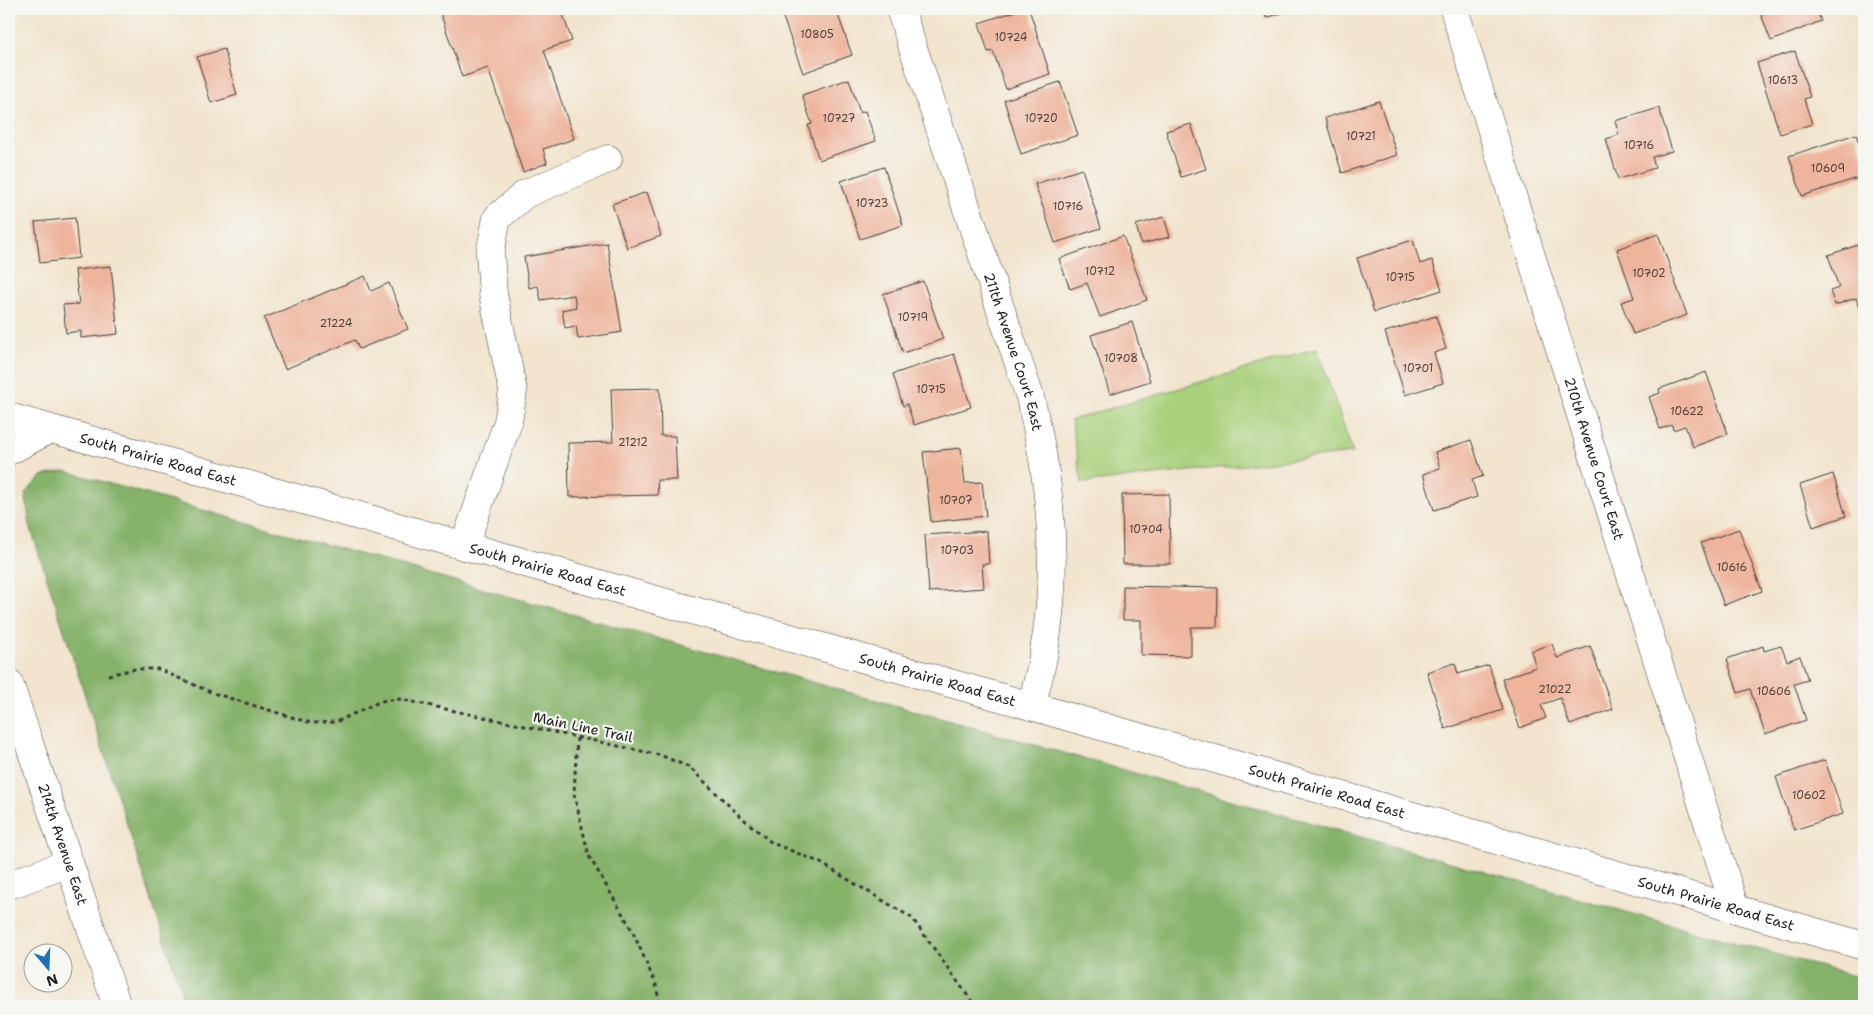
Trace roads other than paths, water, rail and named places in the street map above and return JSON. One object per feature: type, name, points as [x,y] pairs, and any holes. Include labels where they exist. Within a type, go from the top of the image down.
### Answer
[{"type":"street","name":"211th Avenue Court East","points":[[900,9],[1030,397],[1042,445],[1052,525],[1053,567],[1048,634],[1041,673],[1031,706]]},
{"type":"street","name":"210th Avenue Court East","points":[[1454,9],[1735,909]]},
{"type":"street","points":[[464,546],[508,422],[512,391],[493,294],[490,253],[497,218],[525,194],[608,159]]},
{"type":"street","name":"South Prairie Road East","points":[[9,418],[1031,706],[1864,946]]},
{"type":"street","points":[[9,451],[50,429]]},
{"type":"street","name":"214th Avenue East","points":[[9,683],[117,1006]]},
{"type":"street","points":[[9,885],[69,863]]}]
